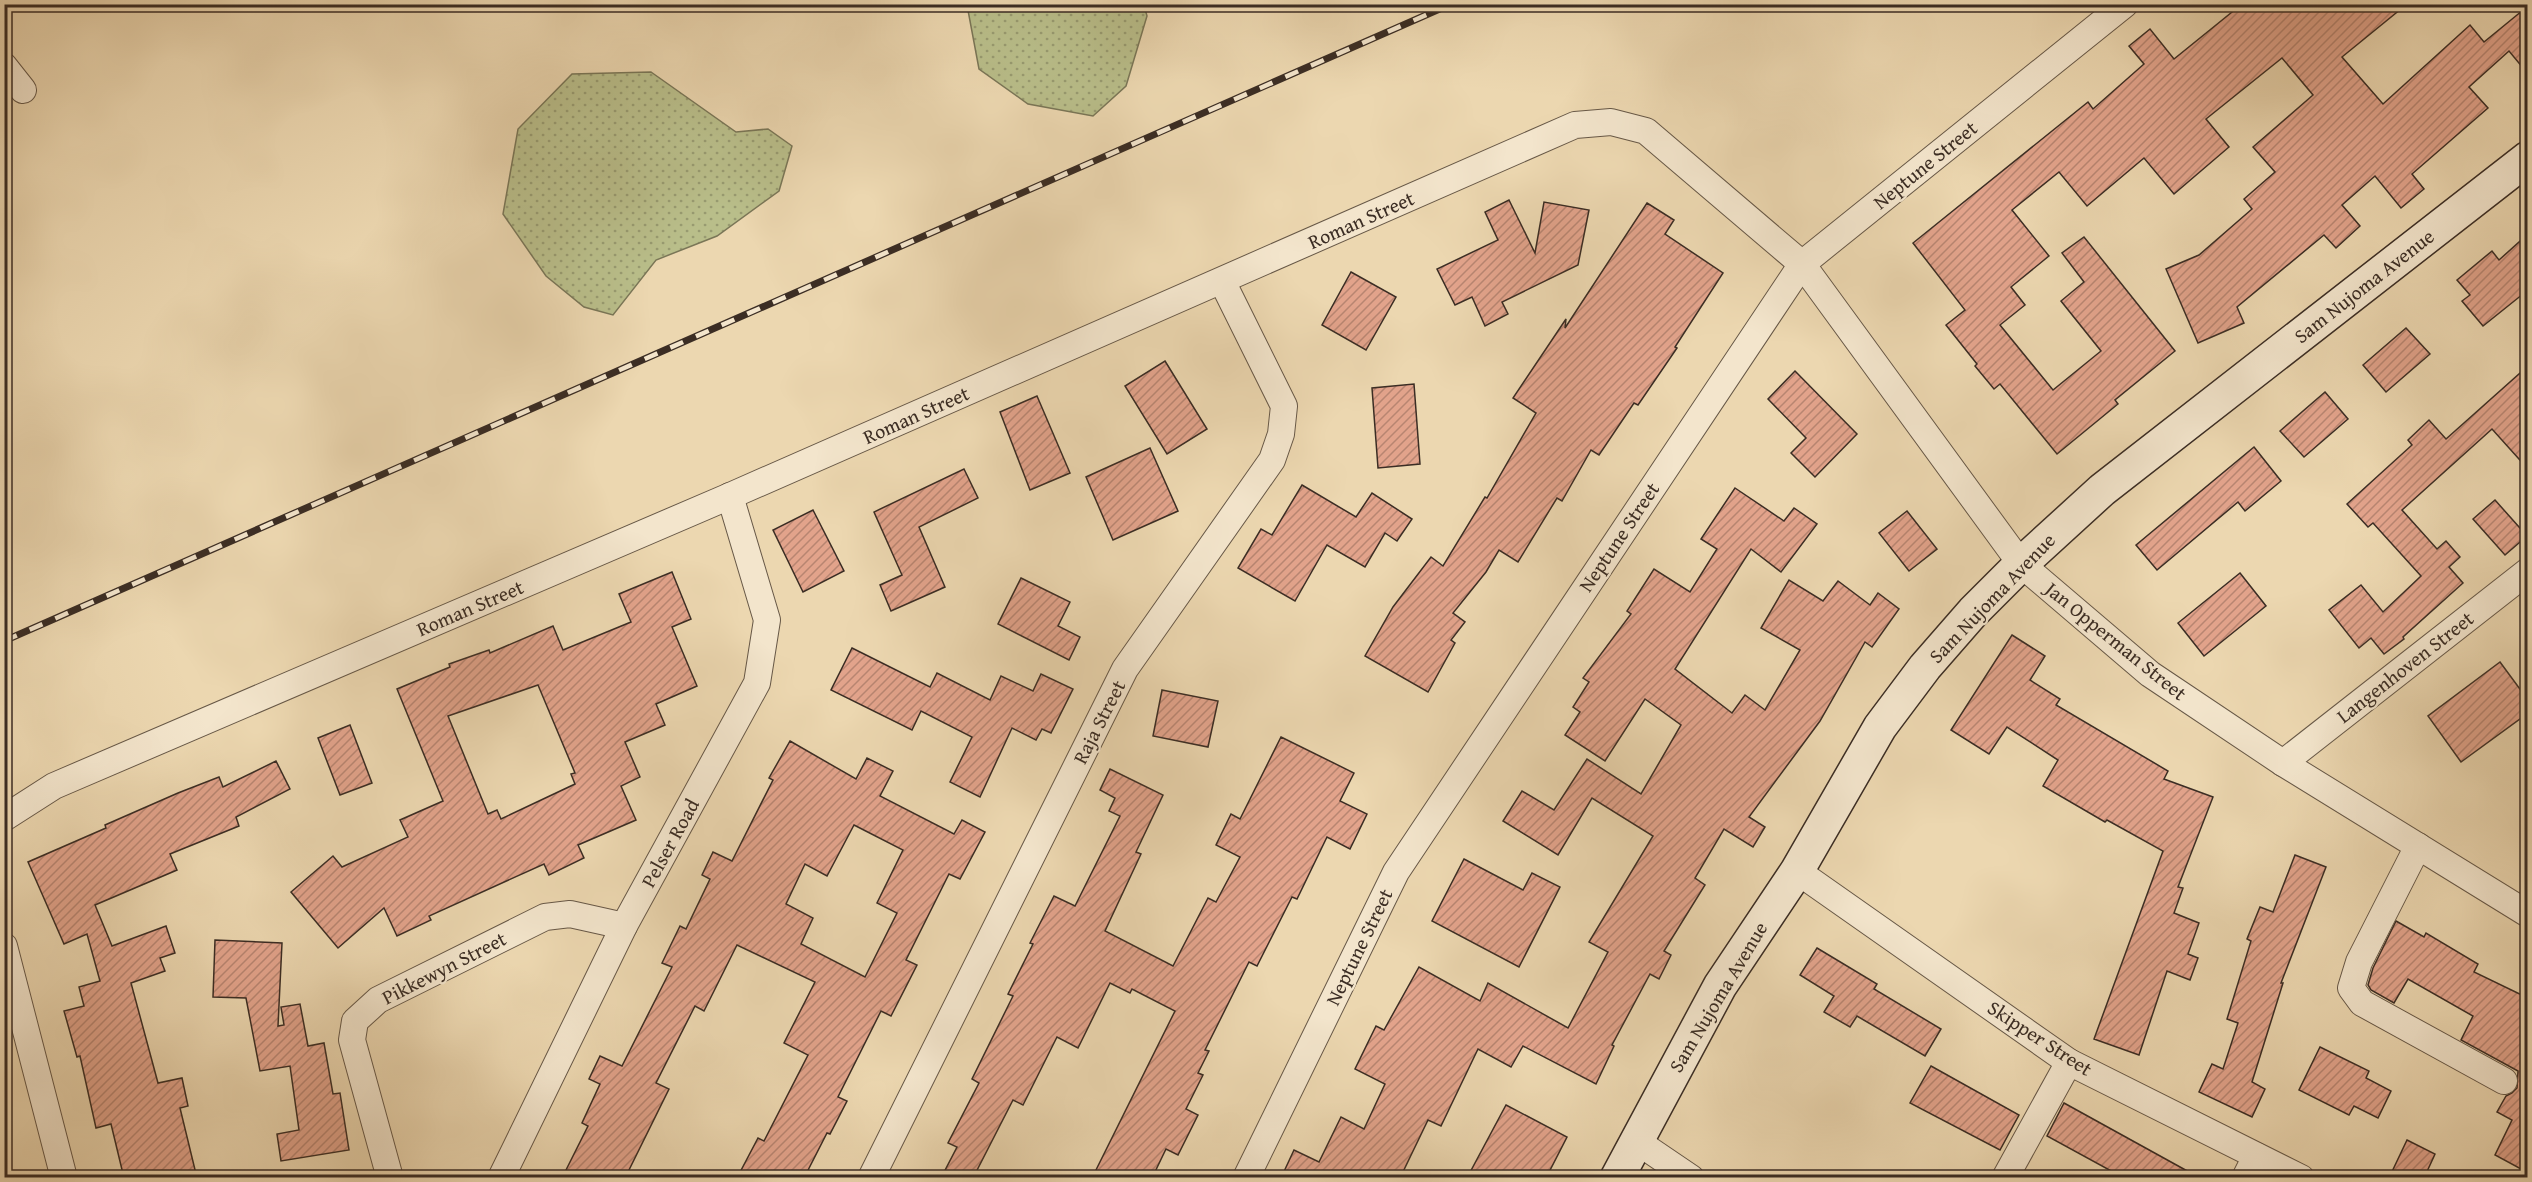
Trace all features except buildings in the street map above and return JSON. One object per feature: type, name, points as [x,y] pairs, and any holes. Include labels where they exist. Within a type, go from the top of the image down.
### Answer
[{"type":"street","name":"Neptune Street","points":[[1246,1178],[1396,872],[1802,264],[2125,4]]},
{"type":"street","points":[[4,66],[22,90]]},
{"type":"street","name":"Roman Street","points":[[4,818],[54,786],[730,496],[1575,125],[1611,122],[1646,131],[1802,264]]},
{"type":"street","name":"Sam Nujoma Avenue","points":[[1617,1178],[1635,1140],[1720,986],[1797,871],[1880,727],[1925,666],[1973,612],[2021,564],[2102,490],[2528,158]]},
{"type":"street","name":"Jan Opperman Street","points":[[1802,264],[2021,564],[2150,674],[2283,763],[2528,914]]},
{"type":"street","name":"Raja Street","points":[[871,1178],[1125,669],[1272,460],[1281,434],[1284,406],[1222,281]]},
{"type":"street","name":"Pelser Road","points":[[501,1178],[624,926],[757,683],[767,620],[730,496]]},
{"type":"street","name":"Langenhoven Street","points":[[2283,763],[2528,571]]},
{"type":"street","points":[[2418,846],[2359,962],[2351,988],[2362,1003],[2504,1081]]},
{"type":"street","name":"Skipper Street","points":[[1797,871],[2070,1062],[2251,1167],[2301,1178]]},
{"type":"street","name":"Pikkewyn Street","points":[[390,1178],[352,1040],[355,1021],[378,1000],[545,917],[570,914],[624,926]]},
{"type":"street","points":[[4,946],[64,1178]]},
{"type":"street","points":[[2005,1178],[2070,1062]]},
{"type":"street","points":[[1635,1140],[1691,1178]]},
{"type":"green space","points":[[967,5],[1144,5],[1147,16],[1126,86],[1093,116],[1028,104],[979,69]]},
{"type":"green space","points":[[651,72],[736,132],[768,129],[792,146],[779,191],[717,236],[656,260],[613,315],[584,307],[546,276],[503,214],[518,129],[572,74]]},
{"type":"railway","points":[[4,641],[1451,4]]}]
